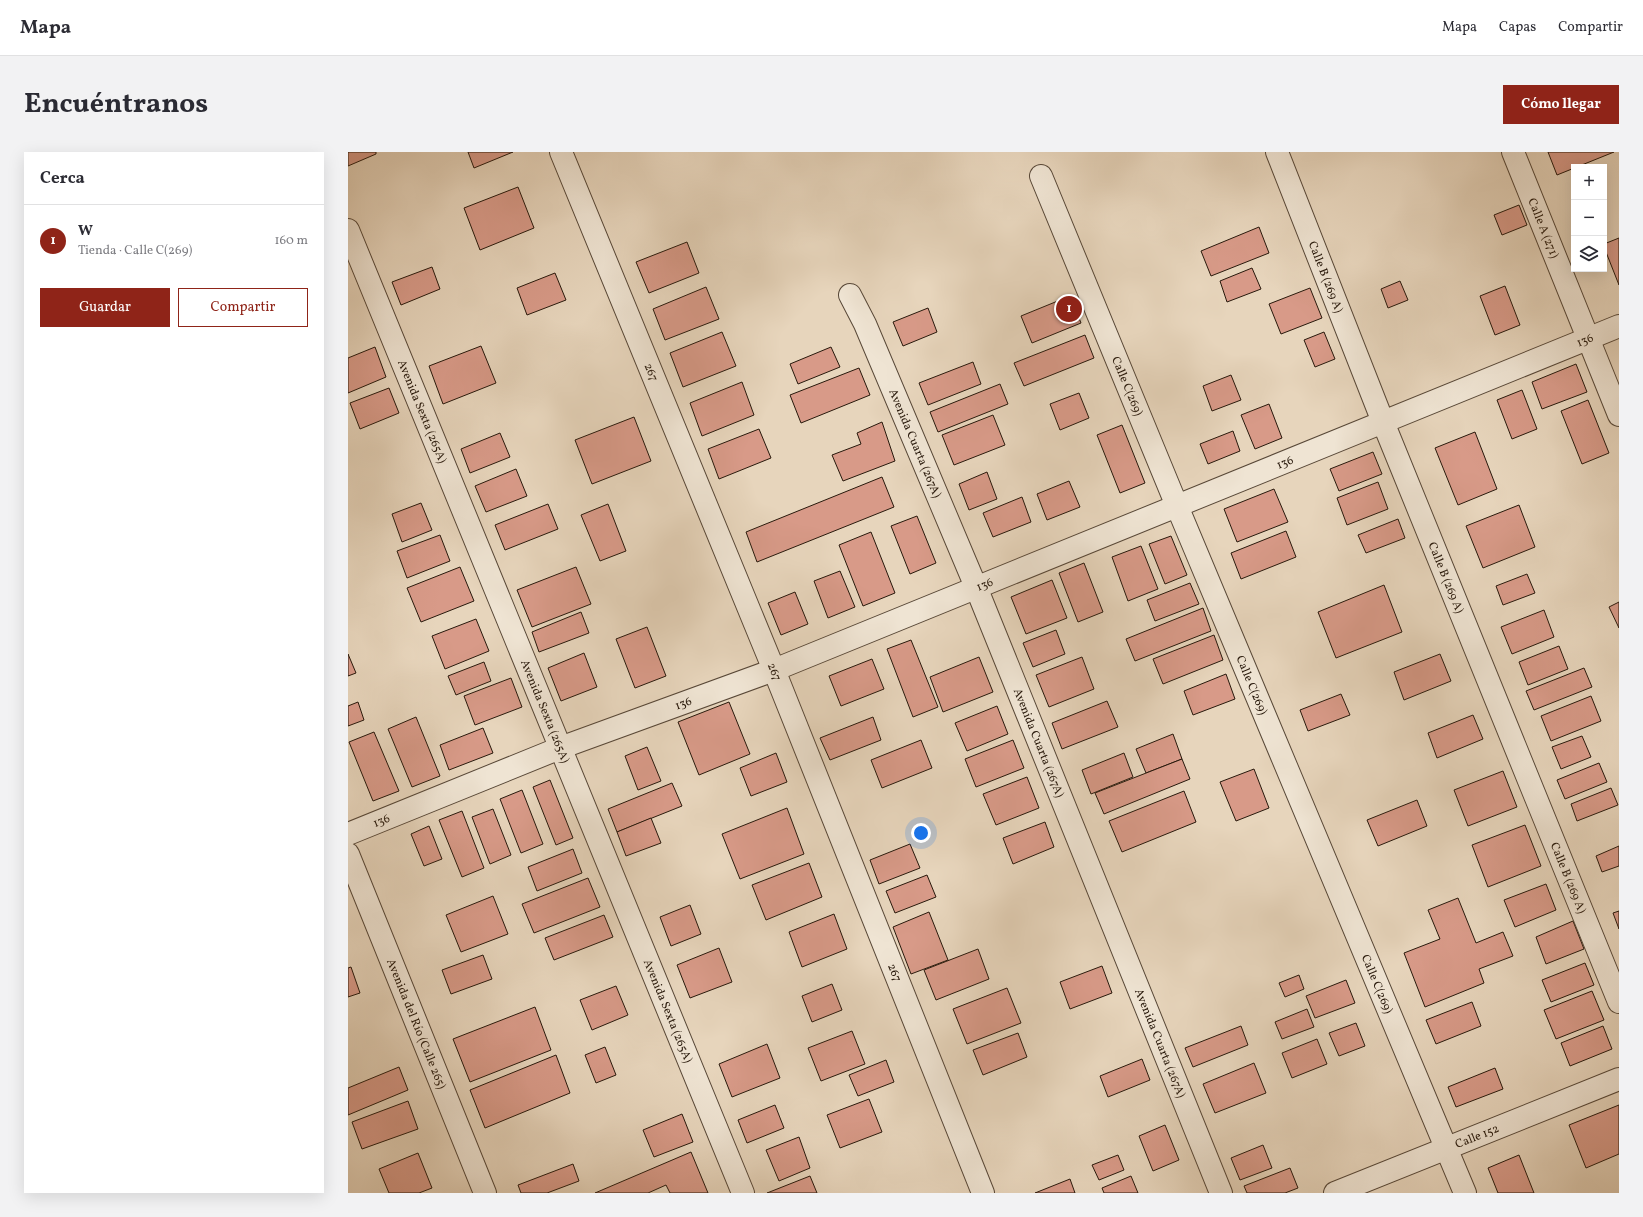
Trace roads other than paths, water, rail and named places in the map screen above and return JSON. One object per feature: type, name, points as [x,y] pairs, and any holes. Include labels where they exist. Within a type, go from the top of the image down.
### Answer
[{"type":"street","name":"267","points":[[561,152],[774,670],[983,1193]]},
{"type":"street","name":"Calle B (269 A)","points":[[1277,152],[1383,422],[1619,1002]]},
{"type":"street","name":"Calle A (271)","points":[[1513,152],[1587,339],[1619,415]]},
{"type":"street","name":"Calle C(269)","points":[[1041,176],[1176,506],[1465,1193]]},
{"type":"street","name":"Avenida Sexta (265A)","points":[[348,230],[743,1193]]},
{"type":"street","name":"Avenida Cuarta (267A)","points":[[850,296],[865,324],[976,587],[1221,1193]]},
{"type":"street","name":"136","points":[[348,834],[560,748],[774,670],[1619,326]]},
{"type":"street","name":"Avenida del Río (Calle 265)","points":[[348,854],[485,1193]]},
{"type":"street","name":"Calle 152","points":[[1335,1193],[1619,1079]]},
{"type":"place","name":"W","points":[[1069,309]]}]
